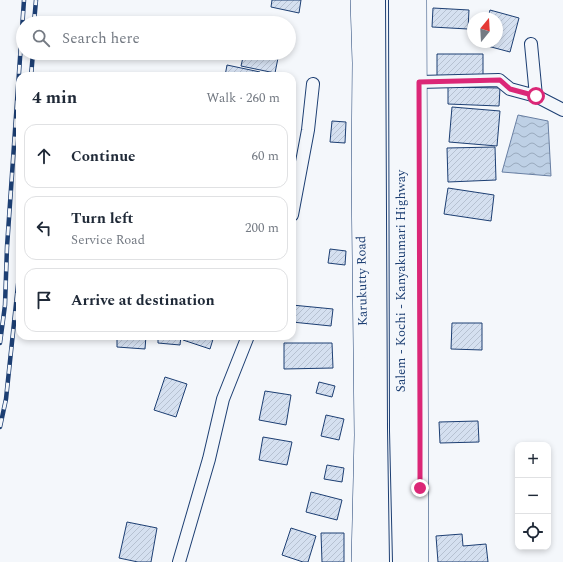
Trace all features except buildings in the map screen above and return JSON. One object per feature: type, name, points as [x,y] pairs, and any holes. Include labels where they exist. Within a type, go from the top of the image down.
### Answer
[{"type":"highway","name":"Salem - Kochi - Kanyakumari Highway","points":[[374,0],[378,562]]},
{"type":"highway","name":"Salem - Kochi - Kanyakumari Highway","points":[[400,0],[401,423],[404,562]]},
{"type":"street","name":"Karukutty Road","points":[[359,0],[361,63],[360,173],[363,434],[360,562]]},
{"type":"street","points":[[418,0],[420,562]]},
{"type":"street","points":[[531,44],[536,96]]},
{"type":"street","points":[[419,82],[500,80],[510,89],[536,96],[563,110]]},
{"type":"street","points":[[296,194],[308,130],[313,84]]},
{"type":"street","points":[[179,562],[209,459],[224,399],[246,340]]},
{"type":"water","points":[[518,115],[548,121],[551,176],[502,172]]},
{"type":"railway","points":[[23,16],[24,0]]},
{"type":"railway","points":[[35,16],[36,0]]},
{"type":"railway","points":[[19,72],[20,60]]},
{"type":"railway","points":[[31,72],[32,60]]},
{"type":"railway","points":[[0,343],[5,305],[7,247],[16,116]]},
{"type":"railway","points":[[0,427],[6,399],[16,304]]},
{"type":"route","points":[[420,488],[419,82],[500,80],[510,89],[536,96]]}]
